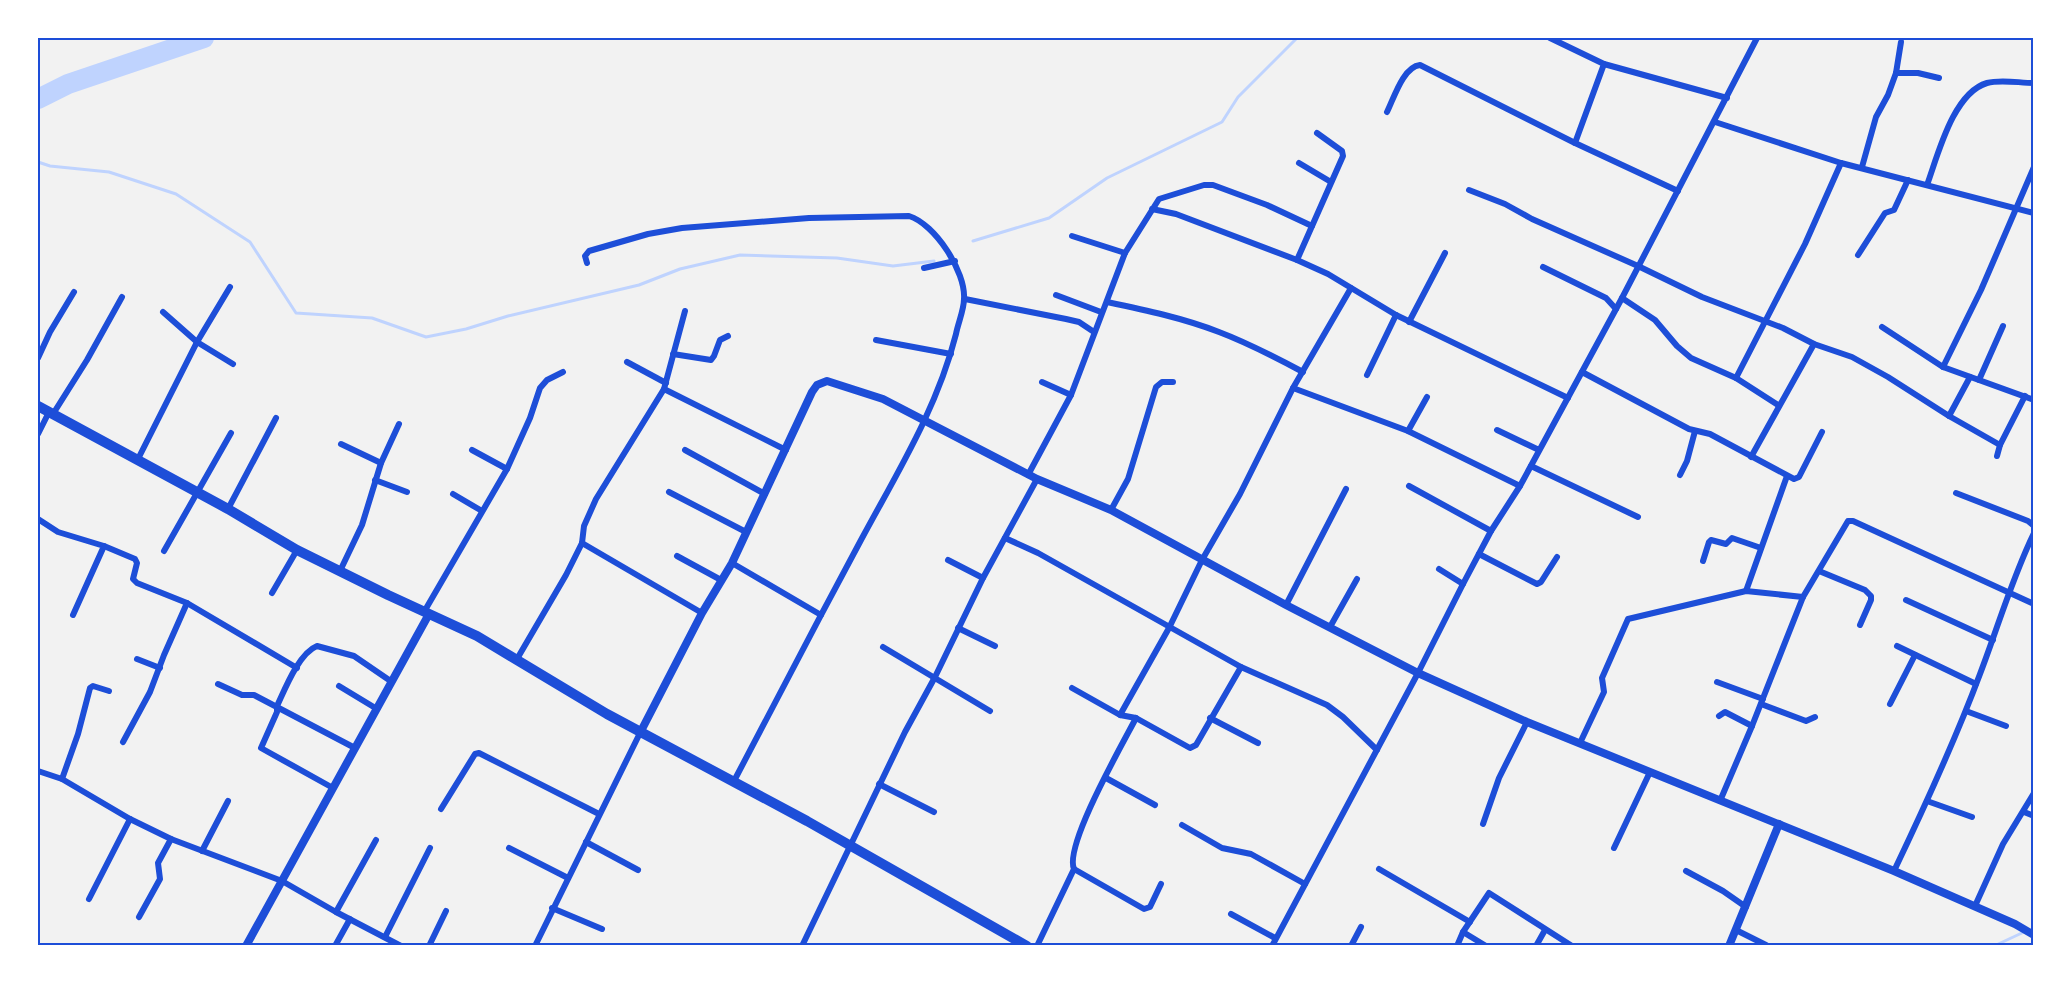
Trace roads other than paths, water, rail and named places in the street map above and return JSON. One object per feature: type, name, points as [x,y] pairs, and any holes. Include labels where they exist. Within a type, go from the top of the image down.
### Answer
[{"type":"highway","points":[[38,406],[228,509],[297,550],[474,635],[640,732],[734,781],[1027,945]]},
{"type":"street","points":[[1550,38],[1604,64],[1727,98]]},
{"type":"street","points":[[1272,945],[1418,673],[1491,531],[1520,486],[1622,298],[1757,38]]},
{"type":"street","points":[[1862,167],[1876,117],[1888,95],[1896,73],[1901,42]]},
{"type":"street","points":[[1575,144],[1604,64]]},
{"type":"street","points":[[1387,112],[1409,70],[1420,65],[1575,144],[1678,191]]},
{"type":"street","points":[[1896,73],[1918,73],[1939,78]]},
{"type":"street","points":[[1927,185],[1955,112],[1970,94],[1978,87],[1992,82],[2034,83]]},
{"type":"street","points":[[1715,122],[1841,163],[2034,213]]},
{"type":"street","points":[[1297,260],[1343,154],[1317,133]]},
{"type":"street","points":[[1299,163],[1331,182]]},
{"type":"street","points":[[1736,378],[1766,323],[1841,163]]},
{"type":"street","points":[[1943,367],[1981,290],[2034,167]]},
{"type":"street","points":[[1858,255],[1885,213],[1894,210],[1908,180]]},
{"type":"street","points":[[1028,475],[1071,395],[1125,253],[1159,199],[1204,185],[1213,185],[1267,205],[1312,226]]},
{"type":"street","points":[[1469,190],[1505,204],[1532,219],[1702,297],[1783,328],[1814,344],[1852,357],[2000,445]]},
{"type":"street","points":[[1152,209],[1176,214],[1328,274],[1409,322],[1568,398]]},
{"type":"street","points":[[587,263],[585,256],[589,251],[648,234],[682,228],[762,220],[909,216],[930,231],[955,261],[962,277],[964,299],[951,354],[926,420],[734,781]]},
{"type":"street","points":[[1072,236],[1125,253]]},
{"type":"street","points":[[1409,322],[1445,254]]},
{"type":"street","points":[[924,268],[955,261]]},
{"type":"street","points":[[1544,267],[1606,298],[1616,309]]},
{"type":"street","points":[[138,459],[193,354],[196,343],[230,287]]},
{"type":"street","points":[[1120,714],[1169,628],[1202,560],[1240,494],[1293,388],[1351,288]]},
{"type":"street","points":[[38,358],[50,332],[74,292]]},
{"type":"street","points":[[1056,295],[1101,312]]},
{"type":"street","points":[[38,434],[87,360],[122,297]]},
{"type":"street","points":[[1622,298],[1648,314],[1691,358],[1736,378],[1778,405]]},
{"type":"street","points":[[964,299],[1079,322],[1094,332]]},
{"type":"street","points":[[1107,302],[1173,316],[1220,332],[1260,349],[1303,372]]},
{"type":"street","points":[[518,659],[566,576],[582,543],[584,526],[596,499],[665,386],[686,311]]},
{"type":"street","points":[[163,312],[196,343],[233,364]]},
{"type":"street","points":[[1367,375],[1396,315]]},
{"type":"street","points":[[1979,380],[2003,326]]},
{"type":"street","points":[[1882,327],[1943,367],[2034,400]]},
{"type":"street","points":[[673,354],[711,360],[720,340],[728,336]]},
{"type":"street","points":[[876,340],[951,354]]},
{"type":"street","points":[[1750,457],[1814,344]]},
{"type":"street","points":[[627,362],[665,386],[786,450]]},
{"type":"street","points":[[246,945],[507,469],[530,418],[540,388],[547,380],[563,372]]},
{"type":"street","points":[[1582,372],[1695,431],[1710,434],[1787,477],[1796,479],[1799,477],[1822,432]]},
{"type":"street","points":[[1949,416],[1970,376]]},
{"type":"street","points":[[535,945],[640,732],[732,562],[812,392],[822,381],[833,382],[883,399],[1028,475],[1111,510],[1286,605],[1418,673],[1527,722],[1894,871],[2034,934]]},
{"type":"street","points":[[1042,382],[1071,395]]},
{"type":"street","points":[[1111,510],[1128,479],[1156,387],[1162,382],[1173,382]]},
{"type":"street","points":[[1293,388],[1408,431],[1520,486]]},
{"type":"street","points":[[1997,456],[2000,445],[2025,396]]},
{"type":"street","points":[[1408,431],[1427,397]]},
{"type":"street","points":[[228,509],[276,417]]},
{"type":"street","points":[[340,570],[362,525],[381,463],[399,424]]},
{"type":"street","points":[[1497,430],[1539,450]]},
{"type":"street","points":[[1680,475],[1687,461],[1695,431]]},
{"type":"street","points":[[164,551],[231,434]]},
{"type":"street","points":[[341,444],[381,463]]},
{"type":"street","points":[[472,450],[507,469]]},
{"type":"street","points":[[685,450],[765,494]]},
{"type":"street","points":[[1531,466],[1638,517]]},
{"type":"street","points":[[1746,591],[1787,477]]},
{"type":"street","points":[[802,945],[879,784],[935,678],[983,578],[1037,479]]},
{"type":"street","points":[[375,480],[406,492]]},
{"type":"street","points":[[1409,486],[1491,531]]},
{"type":"street","points":[[1286,605],[1346,489]]},
{"type":"street","points":[[669,492],[746,532]]},
{"type":"street","points":[[1956,493],[2028,521],[2034,526]]},
{"type":"street","points":[[453,494],[482,511]]},
{"type":"street","points":[[38,519],[58,532],[104,546],[136,561],[134,579],[136,584],[187,603],[297,668]]},
{"type":"street","points":[[1720,801],[1803,597],[1850,521],[2034,604]]},
{"type":"street","points":[[1894,871],[1966,711],[2019,562],[2034,532]]},
{"type":"street","points":[[1005,538],[1038,553],[1241,667],[1327,705],[1377,750]]},
{"type":"street","points":[[1703,561],[1709,542],[1712,540],[1726,544],[1732,538],[1761,548]]},
{"type":"street","points":[[582,543],[702,614]]},
{"type":"street","points":[[73,615],[104,546]]},
{"type":"street","points":[[272,593],[297,550]]},
{"type":"street","points":[[1479,554],[1535,584],[1540,584],[1557,557]]},
{"type":"street","points":[[677,556],[721,580]]},
{"type":"street","points":[[948,560],[983,578]]},
{"type":"street","points":[[732,562],[821,615]]},
{"type":"street","points":[[1439,569],[1463,584]]},
{"type":"street","points":[[1819,571],[1869,594],[1871,600],[1860,625]]},
{"type":"street","points":[[1330,627],[1357,579]]},
{"type":"street","points":[[1580,743],[1604,692],[1602,678],[1628,619],[1746,591],[1803,597]]},
{"type":"street","points":[[1906,600],[1993,640]]},
{"type":"street","points":[[123,742],[150,693],[187,603]]},
{"type":"street","points":[[958,628],[995,646]]},
{"type":"street","points":[[333,788],[261,748],[278,712],[277,706],[297,668],[309,651],[317,646],[354,656],[392,682]]},
{"type":"street","points":[[1897,646],[1976,684]]},
{"type":"street","points":[[884,647],[990,711]]},
{"type":"street","points":[[1890,704],[1915,654]]},
{"type":"street","points":[[137,659],[160,668]]},
{"type":"street","points":[[1072,688],[1120,714],[1136,718],[1190,748],[1196,745],[1241,667]]},
{"type":"street","points":[[1718,682],[1806,721],[1815,717]]},
{"type":"street","points":[[218,684],[242,695],[251,694],[277,706],[355,748]]},
{"type":"street","points":[[62,778],[78,734],[90,689],[93,686],[109,691]]},
{"type":"street","points":[[339,686],[377,709]]},
{"type":"street","points":[[1966,711],[2006,726]]},
{"type":"street","points":[[1719,716],[1725,712],[1752,726]]},
{"type":"street","points":[[1136,718],[1081,828],[1071,862],[1074,869],[1146,909],[1150,907],[1161,885]]},
{"type":"street","points":[[1210,718],[1258,744]]},
{"type":"street","points":[[1483,824],[1500,778],[1527,722]]},
{"type":"street","points":[[441,809],[475,754],[480,753],[599,814]]},
{"type":"street","points":[[38,771],[62,778],[130,819],[171,839],[282,881],[401,945]]},
{"type":"street","points":[[1614,848],[1650,772]]},
{"type":"street","points":[[1106,778],[1155,806]]},
{"type":"street","points":[[879,784],[934,812]]},
{"type":"street","points":[[1975,906],[2003,844],[2034,793]]},
{"type":"street","points":[[202,851],[228,801]]},
{"type":"street","points":[[1927,801],[1972,817]]},
{"type":"street","points":[[2024,812],[2034,816]]},
{"type":"street","points":[[89,899],[130,819]]},
{"type":"street","points":[[1729,945],[1779,824]]},
{"type":"street","points":[[1182,825],[1222,848],[1251,854],[1305,884]]},
{"type":"street","points":[[140,917],[160,879],[158,863],[171,839]]},
{"type":"street","points":[[336,912],[376,840]]},
{"type":"street","points":[[586,842],[638,870]]},
{"type":"street","points":[[385,937],[430,848]]},
{"type":"street","points":[[509,848],[568,878]]},
{"type":"street","points":[[1037,945],[1074,869]]},
{"type":"street","points":[[1379,869],[1470,922]]},
{"type":"street","points":[[1686,871],[1723,891],[1746,907]]},
{"type":"street","points":[[1457,945],[1489,893],[1572,945]]},
{"type":"street","points":[[552,908],[602,929]]},
{"type":"street","points":[[429,945],[446,910]]},
{"type":"street","points":[[1231,914],[1275,938]]},
{"type":"street","points":[[335,945],[350,919]]},
{"type":"street","points":[[1351,945],[1361,927]]},
{"type":"street","points":[[1536,945],[1545,930]]},
{"type":"street","points":[[1736,930],[1766,945]]},
{"type":"street","points":[[1463,932],[1486,945]]},
{"type":"waterway","points":[[38,99],[68,84],[204,38]]},
{"type":"waterway","points":[[973,241],[1049,218],[1107,178],[1222,122],[1238,97],[1297,38]]},
{"type":"waterway","points":[[38,162],[50,166],[109,172],[176,194],[250,242],[296,313],[372,318],[426,337],[639,285],[680,269],[740,255],[837,258],[893,266],[934,261]]},
{"type":"waterway","points":[[1994,946],[2024,932]]}]
